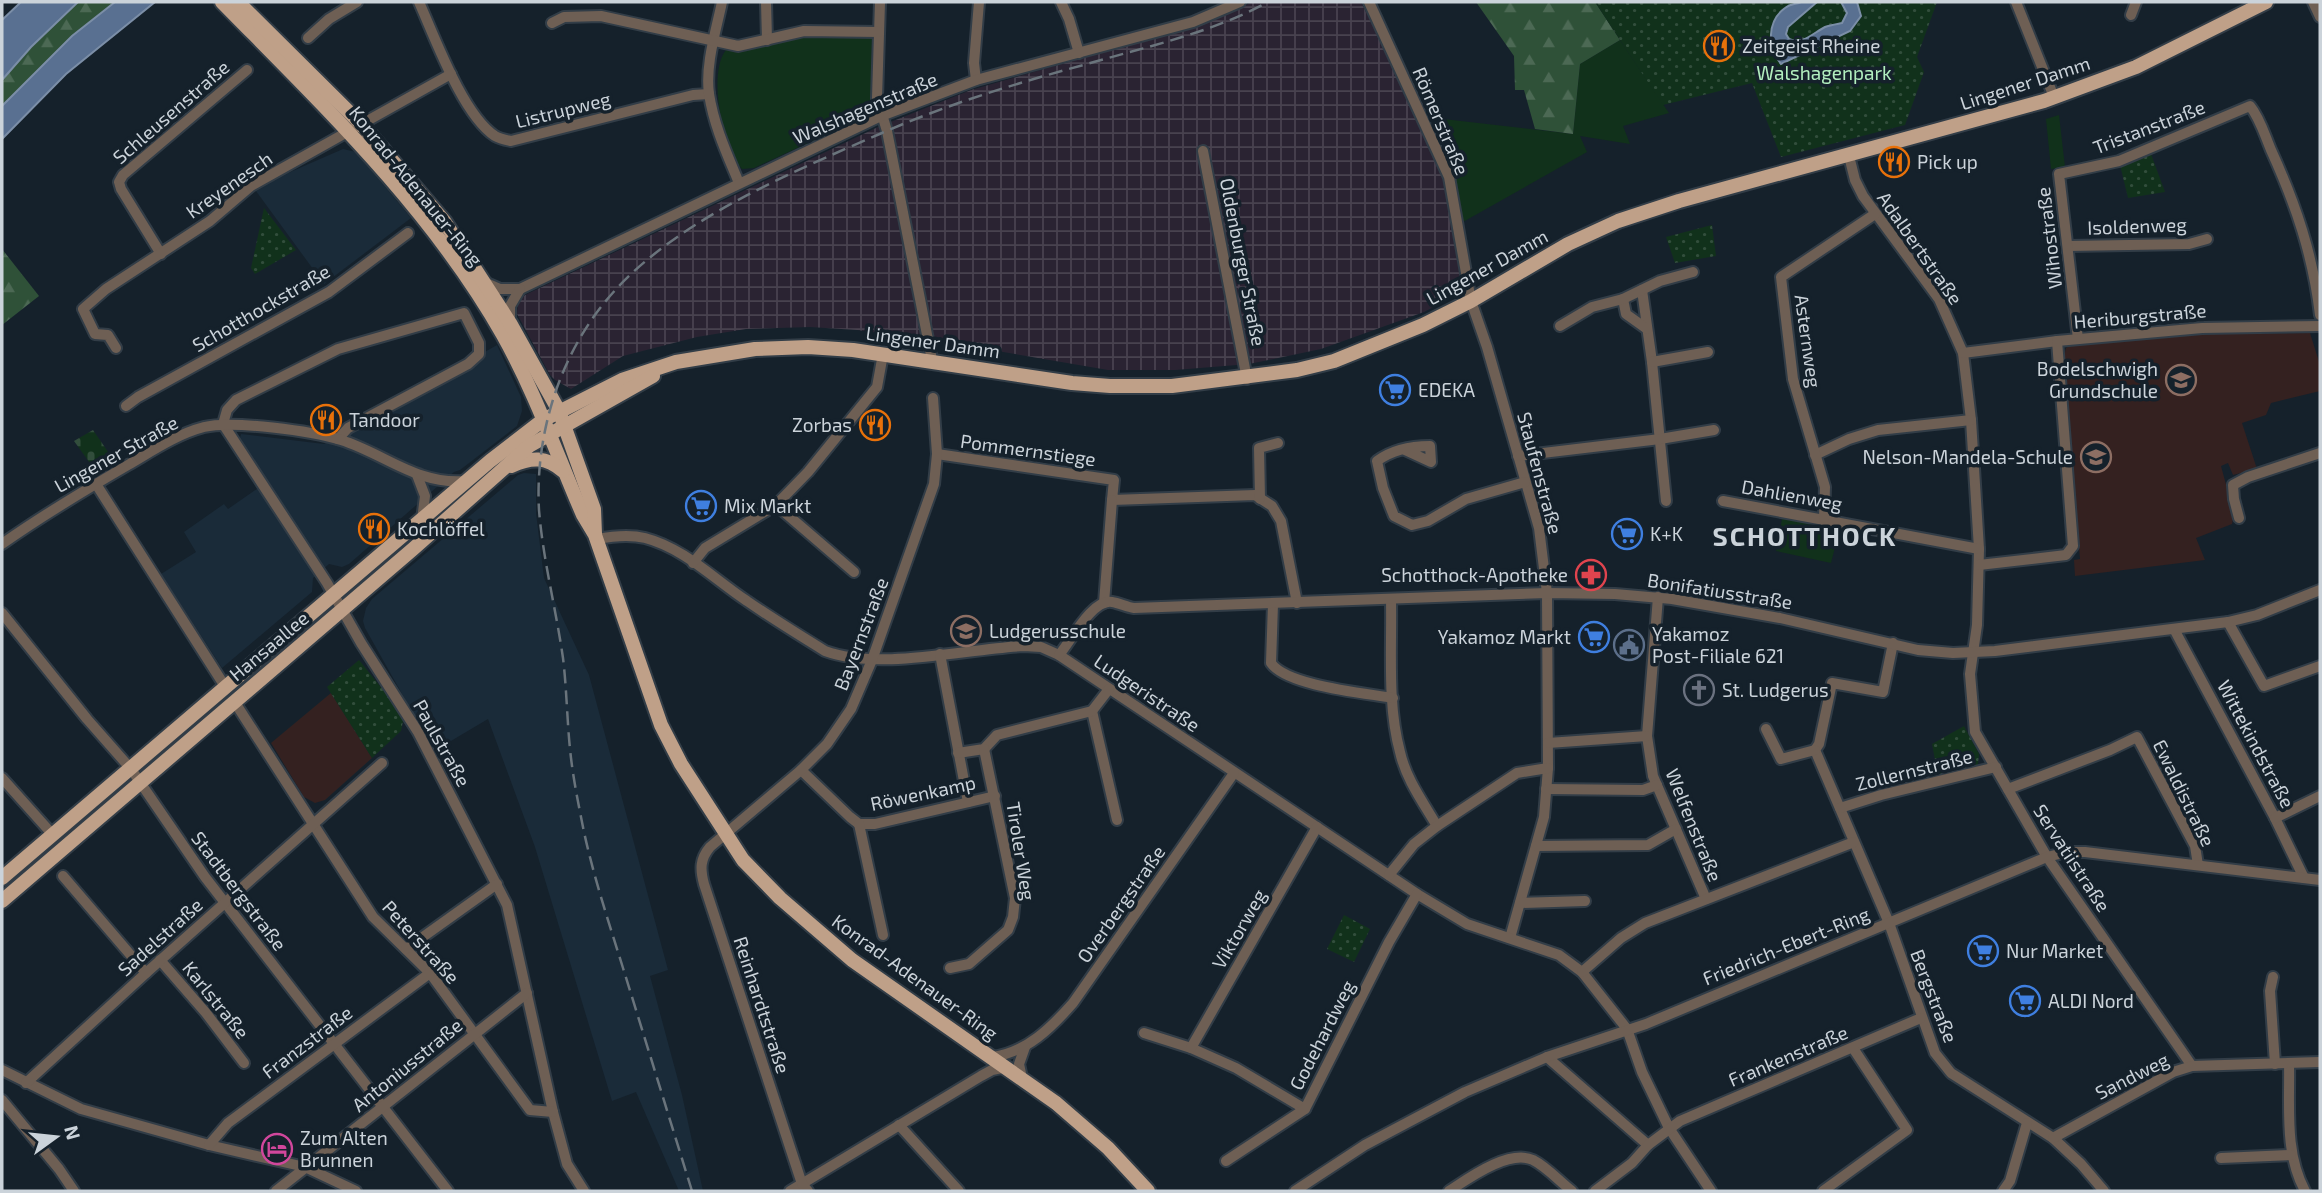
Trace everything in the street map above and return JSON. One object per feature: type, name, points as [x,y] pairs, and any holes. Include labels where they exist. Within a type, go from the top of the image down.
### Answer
[{"type":"main road","name":"Konrad-Adenauer-Ring","points":[[222,2],[354,128],[460,269],[501,332],[525,376],[583,515],[596,537]]},
{"type":"main road","name":"Konrad-Adenauer-Ring","points":[[238,2],[444,221],[547,386],[562,418],[594,509],[596,537],[603,562],[662,725],[681,764],[743,860],[816,930],[863,967],[1056,1103],[1108,1148],[1148,1191]]},
{"type":"main road","name":"Lingener Damm","points":[[562,418],[622,380],[656,367],[755,349],[808,347],[883,354],[1072,383],[1110,386],[1172,386],[1247,379],[1297,370],[1391,339],[1471,301],[1568,244],[1618,221],[1679,201],[2054,97],[2136,67],[2266,2]]},
{"type":"main road","name":"Hansaallee","points":[[2,901],[135,775],[230,694],[334,596],[465,481],[562,418]]},
{"type":"main road","name":"Hansaallee","points":[[230,694],[341,610],[530,446],[546,427]]},
{"type":"main road","points":[[500,471],[532,459],[550,461],[565,472]]},
{"type":"main road","name":"Hansaallee","points":[[2,878],[53,835],[135,775]]},
{"type":"street","points":[[308,38],[329,19],[357,2]]},
{"type":"street","name":"Listrupweg","points":[[419,2],[451,74],[480,122],[497,138],[511,141],[693,95],[709,94]]},
{"type":"street","points":[[722,2],[714,40],[709,94],[720,140],[739,183]]},
{"type":"street","points":[[766,2],[767,40]]},
{"type":"street","points":[[880,2],[877,98],[887,131],[932,360]]},
{"type":"street","points":[[976,80],[974,62],[979,2]]},
{"type":"street","points":[[1060,2],[1069,19],[1079,53]]},
{"type":"street","name":"Walshagenstraße","points":[[520,289],[881,116],[976,80],[1193,22],[1240,2]]},
{"type":"street","name":"Römerstraße","points":[[1369,2],[1449,177],[1471,301]]},
{"type":"street","points":[[2016,2],[2054,97]]},
{"type":"street","points":[[2131,15],[2136,2]]},
{"type":"street","points":[[2313,2],[2320,17]]},
{"type":"street","points":[[552,23],[564,17],[601,16],[738,47],[804,31],[879,32]]},
{"type":"street","name":"Schleusenstraße","points":[[161,254],[121,189],[119,181],[247,70]]},
{"type":"street","name":"Kreyenesch","points":[[116,348],[108,335],[95,334],[83,309],[106,289],[210,221],[251,186],[451,74]]},
{"type":"street","name":"Tristanstraße","points":[[2059,174],[2119,161],[2250,106],[2288,186],[2308,242],[2320,315]]},
{"type":"street","name":"Oldenburger Straße","points":[[1203,152],[1247,379]]},
{"type":"street","name":"Adalbertstraße","points":[[1849,156],[1855,180],[1875,214],[1939,299],[1963,353],[1971,420],[1979,549],[1977,625],[1973,652]]},
{"type":"street","name":"Wihostraße","points":[[2059,174],[2078,339]]},
{"type":"street","name":"Asternweg","points":[[1824,518],[1825,487],[1793,379],[1781,276],[1875,214]]},
{"type":"street","name":"Schotthockstraße","points":[[126,406],[329,292],[408,233]]},
{"type":"street","name":"Isoldenweg","points":[[2068,246],[2189,244],[2207,239]]},
{"type":"street","points":[[1560,326],[1592,307],[1623,299],[1660,281],[1693,272]]},
{"type":"street","points":[[484,282],[500,289],[520,289]]},
{"type":"street","points":[[509,323],[510,306],[520,289]]},
{"type":"street","points":[[1642,290],[1666,501]]},
{"type":"street","points":[[1623,299],[1626,314],[1647,329]]},
{"type":"street","name":"Staufenstraße","points":[[1471,301],[1539,528],[1548,593],[1548,768],[1544,817],[1510,938]]},
{"type":"street","points":[[223,425],[227,410],[236,400],[338,349],[464,313],[479,342],[479,354],[468,364],[348,428],[338,439]]},
{"type":"street","name":"Heriburgstraße","points":[[1963,353],[2202,327],[2320,326]]},
{"type":"street","points":[[1979,565],[2066,555],[2073,546],[2057,341]]},
{"type":"street","points":[[1652,362],[1708,352]]},
{"type":"street","points":[[693,563],[705,548],[776,505],[808,472],[877,387],[883,354]]},
{"type":"street","name":"Bayernstraße","points":[[725,834],[801,770],[827,744],[851,709],[872,660],[934,484],[937,454],[933,398]]},
{"type":"street","points":[[1815,455],[1849,439],[1878,430],[1971,420]]},
{"type":"street","name":"Paulstraße","points":[[223,425],[418,732],[497,884],[507,905],[553,1112]]},
{"type":"street","name":"Lingener Straße","points":[[2,544],[96,484],[185,433],[206,426],[289,431],[338,439],[437,482],[465,481]]},
{"type":"street","points":[[1518,456],[1660,439],[1714,429]]},
{"type":"street","points":[[1260,499],[1259,448],[1278,443]]},
{"type":"street","points":[[1405,450],[1387,454],[1377,461],[1383,488],[1394,516],[1412,525],[1428,521],[1466,499],[1525,482]]},
{"type":"street","points":[[2239,518],[2233,485],[2248,477],[2320,453]]},
{"type":"street","name":"Pommernstiege","points":[[937,454],[1114,480],[1112,500]]},
{"type":"street","points":[[417,475],[425,496],[422,520]]},
{"type":"street","name":"Peterstraße","points":[[96,484],[373,917],[430,973],[530,1110],[553,1112]]},
{"type":"street","points":[[1059,655],[1094,608],[1104,603],[1112,500],[1255,495],[1272,506],[1281,520],[1297,603]]},
{"type":"street","name":"Dahlienweg","points":[[1723,501],[1979,549]]},
{"type":"street","points":[[776,505],[854,572]]},
{"type":"street","name":"Ludgeristraße","points":[[596,537],[615,535],[648,539],[693,563],[746,601],[825,651],[852,659],[872,660],[1024,646],[1041,647],[1059,655],[1417,894],[1467,924],[1559,955],[1583,972],[1627,1030],[1642,1072],[1669,1128],[1711,1191]]},
{"type":"street","name":"Bonifatiusstraße","points":[[1104,603],[1112,602],[1134,608],[1548,593],[1658,597],[1727,607],[1934,652],[1973,652],[2228,622],[2257,615],[2320,590]]},
{"type":"street","name":"Welfenstraße","points":[[1658,597],[1647,736],[1653,776],[1706,899]]},
{"type":"street","points":[[1391,599],[1393,698],[1400,753],[1410,779],[1437,826]]},
{"type":"street","points":[[1273,604],[1271,663],[1277,671],[1329,687],[1393,698]]},
{"type":"street","name":"Stadtbergstraße","points":[[2,613],[135,775],[225,903],[448,1191]]},
{"type":"street","points":[[2228,622],[2264,686],[2320,666]]},
{"type":"street","name":"Wittekindstraße","points":[[2174,629],[2276,818],[2304,878]]},
{"type":"street","points":[[1766,729],[1781,759],[1815,750],[1819,744],[1832,683],[1883,692],[1893,643]]},
{"type":"street","name":"Servatiistraße","points":[[1973,652],[1970,693],[1975,732],[2047,857],[2192,1066]]},
{"type":"street","points":[[940,654],[968,802]]},
{"type":"street","points":[[1110,689],[1092,711],[1117,820]]},
{"type":"street","name":"Röwenkamp","points":[[958,753],[984,748],[997,735],[1092,711]]},
{"type":"street","points":[[1548,743],[1647,736]]},
{"type":"street","name":"Ewaldistraße","points":[[2008,789],[2137,737],[2195,846],[2198,865]]},
{"type":"street","name":"Tiroler Weg","points":[[950,968],[968,964],[1008,930],[1013,917],[1015,898],[984,748]]},
{"type":"street","name":"Bergstraße","points":[[1815,750],[1889,923],[1935,1053],[1951,1073],[2053,1138],[2081,1164],[2104,1191]]},
{"type":"street","name":"Sadelstraße","points":[[26,1083],[382,763]]},
{"type":"street","name":"Zollernstraße","points":[[1840,808],[1996,767]]},
{"type":"street","points":[[1389,875],[1413,844],[1437,826],[1517,773],[1548,768]]},
{"type":"street","name":"Röwenkamp","points":[[801,770],[859,824],[875,824],[995,796]]},
{"type":"street","name":"Overbergstraße","points":[[987,1053],[1007,1055],[1025,1047],[1056,1022],[1073,1003],[1234,773]]},
{"type":"street","points":[[2,778],[53,835]]},
{"type":"street","points":[[1546,789],[1643,790],[1657,785]]},
{"type":"street","points":[[2276,818],[2320,796]]},
{"type":"street","name":"Röwenkamp","points":[[859,824],[883,935]]},
{"type":"street","name":"Viktorweg","points":[[1191,1048],[1317,827]]},
{"type":"street","points":[[1536,846],[1648,845],[1676,829]]},
{"type":"street","name":"Reinhardtstraße","points":[[725,834],[703,857],[702,875],[805,1188]]},
{"type":"street","points":[[1583,972],[1622,938],[1645,923],[1854,842]]},
{"type":"street","name":"Friedrich-Ebert-Ring","points":[[1295,1191],[1365,1145],[1465,1091],[1547,1057],[1646,1024],[2047,857],[2077,851],[2320,880]]},
{"type":"street","points":[[63,876],[146,973]]},
{"type":"street","points":[[406,949],[497,884]]},
{"type":"street","name":"Godehardweg","points":[[1226,1161],[1305,1110],[1390,939],[1417,894]]},
{"type":"street","points":[[1520,904],[1585,901]]},
{"type":"street","name":"Karlstraße","points":[[160,960],[244,1063]]},
{"type":"street","name":"Franzstraße","points":[[209,1145],[228,1123],[430,973]]},
{"type":"street","points":[[2273,977],[2270,991],[2275,1064]]},
{"type":"street","name":"Antoniusstraße","points":[[276,1191],[527,993]]},
{"type":"street","name":"Frankenstraße","points":[[1595,1191],[1680,1121],[1921,1018]]},
{"type":"street","points":[[1144,1033],[1191,1048],[1236,1068],[1305,1110]]},
{"type":"street","points":[[1021,1078],[1019,1064],[1025,1047]]},
{"type":"street","points":[[1824,1191],[1907,1130],[1853,1048]]},
{"type":"street","points":[[981,1076],[987,1053]]},
{"type":"street","points":[[1547,1057],[1648,1145]]},
{"type":"street","name":"Sandweg","points":[[2053,1138],[2173,1072],[2192,1066],[2320,1062]]},
{"type":"street","points":[[2289,1063],[2291,1156],[2305,1191]]},
{"type":"street","points":[[790,1191],[805,1188],[899,1125],[981,1076],[997,1068],[1007,1067]]},
{"type":"street","points":[[2,1070],[81,1109],[209,1145],[306,1167],[356,1191]]},
{"type":"street","points":[[2,1100],[74,1191]]},
{"type":"street","points":[[553,1112],[567,1164],[584,1191]]},
{"type":"street","points":[[2003,1191],[2010,1181],[2027,1123]]},
{"type":"street","points":[[899,1125],[959,1191]]},
{"type":"street","points":[[2221,1158],[2291,1156]]},
{"type":"street","points":[[1449,1191],[1481,1170],[1523,1157],[1535,1161],[1572,1191]]},
{"type":"shaded area","points":[[1253,2],[1361,2],[1448,178],[1466,290],[1424,312],[1321,349],[1249,364],[1175,370],[1108,370],[857,330],[810,327],[746,329],[697,337],[623,356],[571,389],[550,375],[517,314],[518,304],[525,295],[878,127],[971,90],[1194,26]]},
{"type":"shaded area","points":[[343,149],[356,152],[411,218],[324,284],[256,191],[288,173]]},
{"type":"shaded area","points":[[2310,333],[2320,365],[2320,391],[2271,403],[2266,415],[2242,423],[2257,469],[2233,475],[2228,463],[2221,466],[2234,514],[2232,524],[2196,538],[2205,560],[2075,576],[2074,560],[2080,559],[2064,357],[2066,348],[2073,344],[2212,334]]},
{"type":"shaded area","points":[[497,345],[521,397],[522,411],[517,426],[454,472],[349,564],[342,567],[329,564],[313,578],[312,592],[222,668],[161,574],[196,552],[184,532],[224,504],[228,509],[267,482],[240,438],[241,434],[324,444]]},
{"type":"shaded area","points":[[536,474],[536,513],[544,578],[589,675],[668,970],[650,976],[682,1095],[703,1191],[679,1191],[636,1092],[612,1101],[535,847],[488,719],[434,751],[363,621],[366,608],[372,599],[518,475]]},
{"type":"shaded area","points":[[331,693],[372,758],[325,800],[315,803],[304,797],[271,743]]},
{"type":"green space","points":[[78,2],[115,2],[72,36],[2,106],[2,80],[31,47]]},
{"type":"green space","points":[[1476,2],[1595,2],[1620,40],[1580,64],[1573,134],[1535,129],[1524,90],[1515,90],[1514,56]]},
{"type":"green space","name":"Walshagenpark","points":[[1595,2],[1937,2],[1917,57],[1924,72],[1905,125],[1781,157],[1752,83],[1663,105]]},
{"type":"green space","points":[[802,35],[872,35],[871,109],[864,117],[754,168],[742,169],[729,144],[720,110],[720,61],[726,50],[737,51]]},
{"type":"green space","points":[[1620,40],[1669,113],[1623,126],[1630,144],[1580,136],[1587,152],[1463,222],[1458,190],[1426,117],[1573,134],[1580,64]]},
{"type":"green space","points":[[2059,115],[2065,167],[2051,169],[2046,119]]},
{"type":"green space","points":[[2151,154],[2165,192],[2128,198],[2120,165]]},
{"type":"green space","points":[[264,208],[296,250],[255,274],[251,268]]},
{"type":"green space","points":[[1712,225],[1716,256],[1675,263],[1666,237]]},
{"type":"green space","points":[[2,249],[39,296],[2,325]]},
{"type":"green space","points":[[93,430],[115,462],[97,473],[74,441]]},
{"type":"green space","points":[[1783,514],[1840,528],[1831,563],[1776,551]]},
{"type":"green space","points":[[359,660],[384,691],[403,721],[401,731],[372,758],[327,687]]},
{"type":"green space","points":[[1964,726],[1979,754],[1978,764],[1938,775],[1932,744]]},
{"type":"green space","points":[[1344,915],[1370,929],[1354,962],[1327,949]]},
{"type":"water","points":[[21,2],[78,2],[31,47],[2,80],[2,20]]},
{"type":"water","points":[[115,2],[155,2],[66,74],[2,139],[2,106],[72,36]]},
{"type":"water","points":[[1817,2],[1788,27],[1786,34],[1789,39],[1803,39],[1825,27],[1842,23],[1847,13],[1841,2],[1857,2],[1861,16],[1850,31],[1781,64],[1771,42],[1772,27],[1779,13],[1789,5]]},
{"type":"railway","points":[[692,1191],[597,883],[572,767],[563,658],[539,510],[545,429],[561,377],[572,352],[601,307],[628,277],[693,226],[769,184],[907,122],[957,103],[1156,45],[1224,22],[1268,2]]},
{"type":"place","name":"Zeitgeist Rheine","points":[[1719,46]]},
{"type":"place","name":"Pick up","points":[[1894,162]]},
{"type":"place","name":"Bodelschwigh Grundschule","points":[[2181,380]]},
{"type":"place","name":"EDEKA","points":[[1395,390]]},
{"type":"place","name":"Tandoor","points":[[326,420]]},
{"type":"place","name":"Zorbas","points":[[875,425]]},
{"type":"place","name":"Nelson-Mandela-Schule","points":[[2096,457]]},
{"type":"place","name":"Mix Markt","points":[[701,506]]},
{"type":"place","name":"Kochlöffel","points":[[374,529]]},
{"type":"place","name":"K+K","points":[[1627,534]]},
{"type":"place","name":"Schotthock-Apotheke","points":[[1591,575]]},
{"type":"place","name":"Ludgerusschule","points":[[966,631]]},
{"type":"place","name":"Yakamoz Markt","points":[[1594,637]]},
{"type":"place","name":"Yakamoz Post-Filiale 621","points":[[1629,645]]},
{"type":"place","name":"St. Ludgerus","points":[[1699,690]]},
{"type":"place","name":"Nur Market","points":[[1983,951]]},
{"type":"place","name":"ALDI Nord","points":[[2025,1001]]},
{"type":"place","name":"Zum Alten Brunnen","points":[[277,1149]]},
{"type":"district","name":"SCHOTTHOCK","points":[[1805,537]]}]
